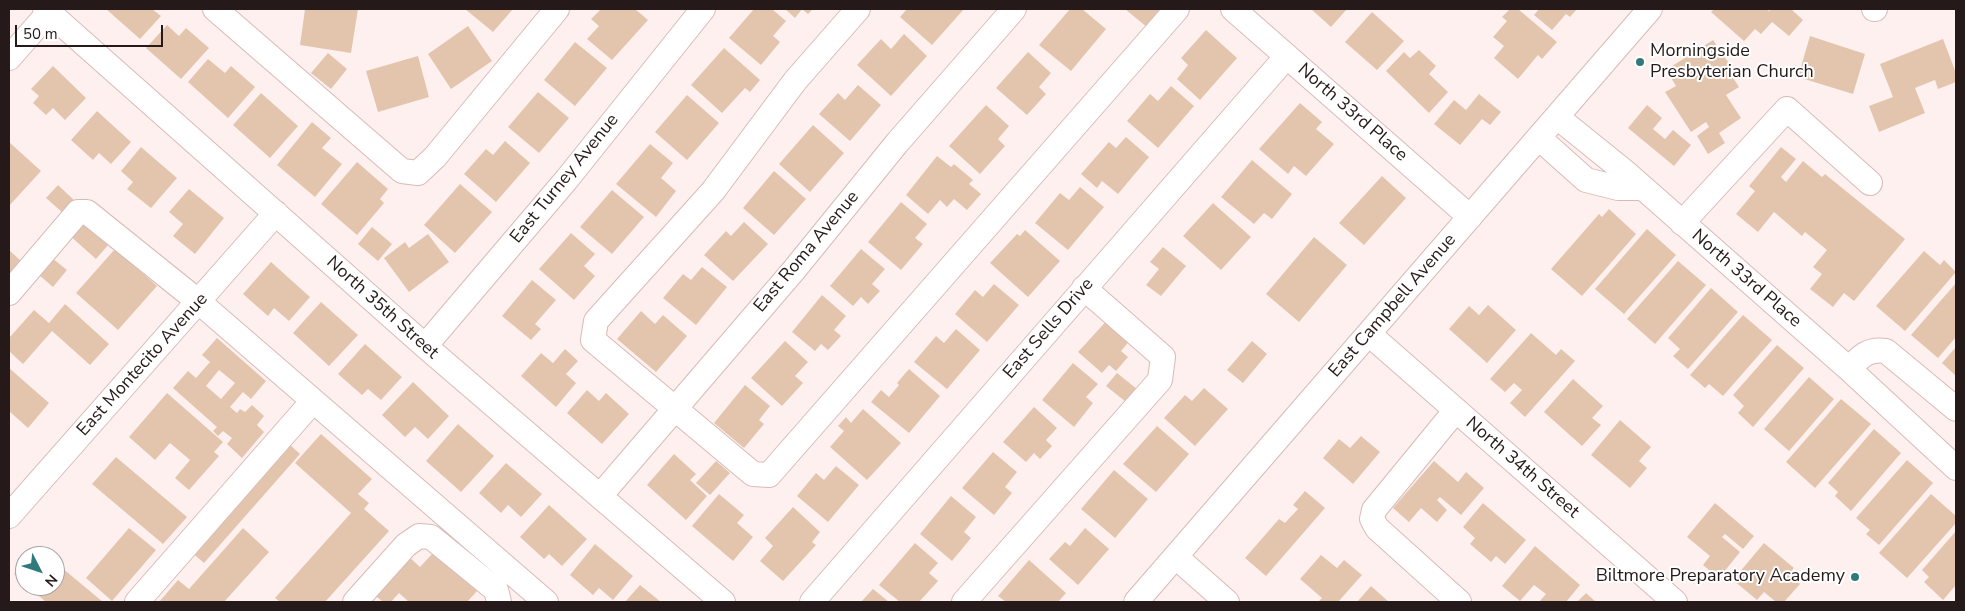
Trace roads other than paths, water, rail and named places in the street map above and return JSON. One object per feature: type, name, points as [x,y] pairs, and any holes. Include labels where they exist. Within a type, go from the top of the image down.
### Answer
[{"type":"street","points":[[229,13],[402,171],[418,173],[435,157],[557,9]]},
{"type":"street","name":"East Turney Avenue","points":[[425,346],[567,178],[703,9]]},
{"type":"street","points":[[858,9],[795,82],[713,191],[596,321],[593,340],[753,474],[768,474],[1177,9]]},
{"type":"street","name":"East Roma Avenue","points":[[600,496],[794,270],[897,143],[1014,9]]},
{"type":"street","name":"North 33rd Place","points":[[1233,9],[1470,217]]},
{"type":"street","name":"East Campbell Avenue","points":[[1136,602],[1650,9]]},
{"type":"street","points":[[9,58],[49,10]]},
{"type":"street","name":"North 35th Street","points":[[49,10],[425,346],[723,602]]},
{"type":"street","name":"East Sells Drive","points":[[812,602],[1287,56]]},
{"type":"street","points":[[1682,223],[1787,109],[1870,183]]},
{"type":"street","name":"North 33rd Place","points":[[1557,117],[1643,188],[1849,369],[1956,468]]},
{"type":"street","points":[[1539,138],[1586,180],[1618,188],[1643,188]]},
{"type":"street","points":[[1599,184],[1615,164]]},
{"type":"street","points":[[9,293],[78,212],[87,212],[199,302],[546,602]]},
{"type":"street","name":"East Montecito Avenue","points":[[9,516],[276,213]]},
{"type":"street","points":[[964,602],[1160,380],[1163,357],[1084,288]]},
{"type":"street","name":"North 34th Street","points":[[1369,334],[1675,602]]},
{"type":"street","points":[[1849,369],[1862,355],[1875,349],[1886,351],[1956,409]]},
{"type":"street","points":[[137,602],[313,401]]},
{"type":"street","points":[[1456,410],[1374,510],[1372,519],[1377,528],[1459,602]]},
{"type":"street","points":[[355,602],[406,545],[419,536],[431,537],[496,590],[500,602]]},
{"type":"street","points":[[1176,556],[1227,602]]},
{"type":"place","name":"Morningside Presbyterian Church","points":[[1640,62]]},
{"type":"place","name":"Biltmore Preparatory Academy","points":[[1855,577]]}]
